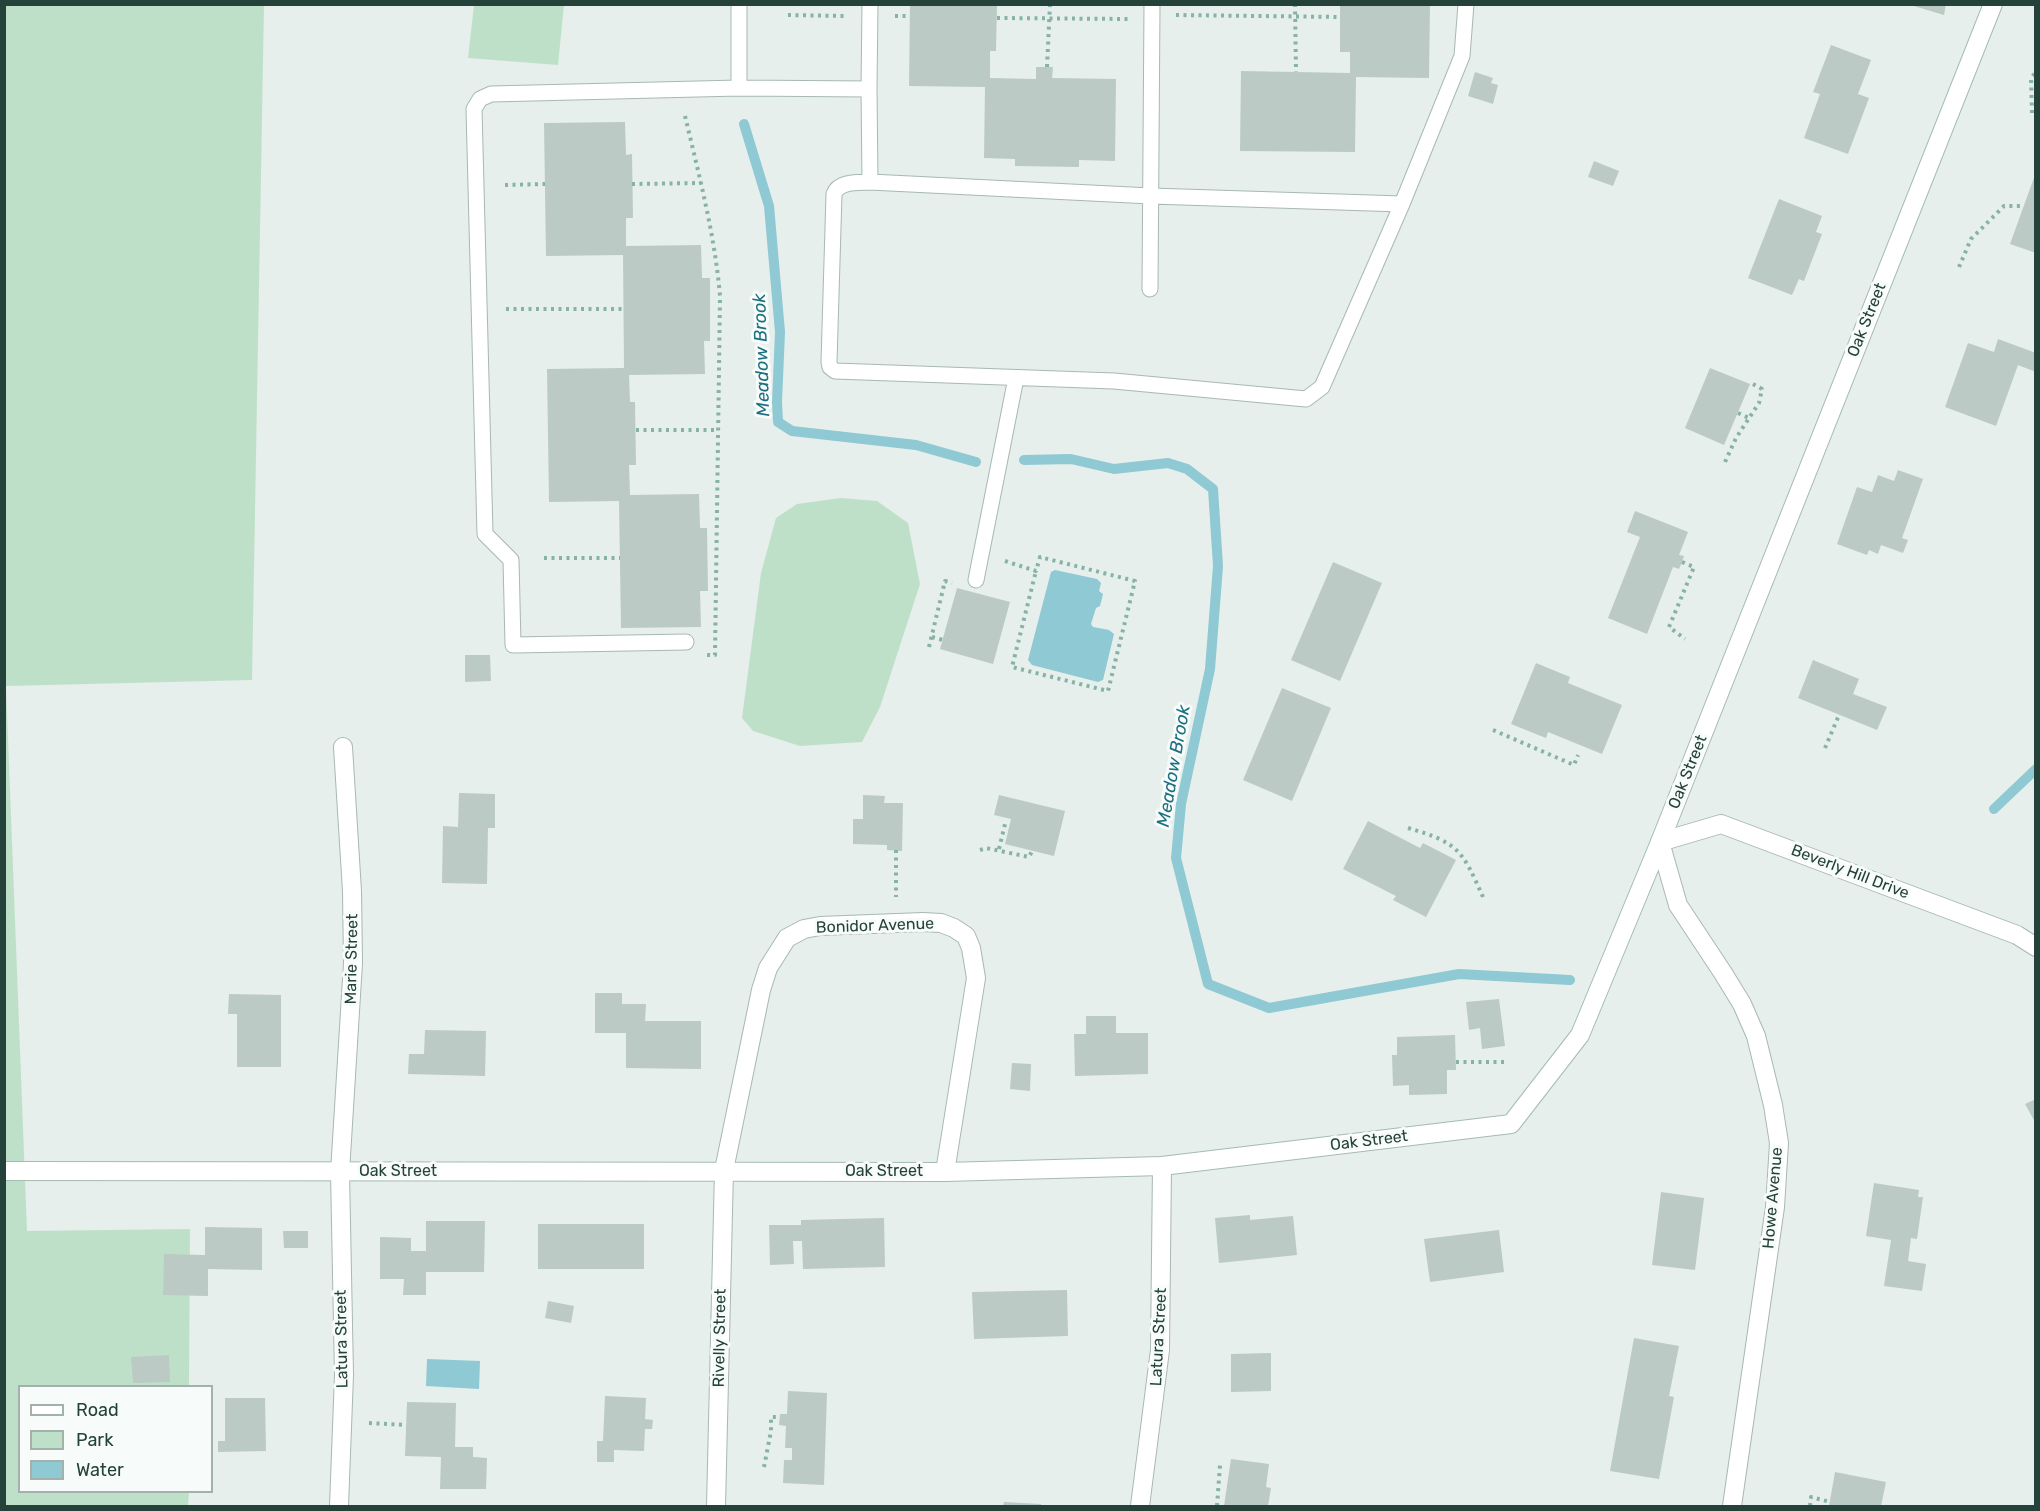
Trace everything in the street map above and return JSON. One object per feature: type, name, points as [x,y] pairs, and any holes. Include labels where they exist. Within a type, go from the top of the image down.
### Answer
[{"type":"street","name":"Oak Street","points":[[4,1171],[945,1172],[1162,1166],[1511,1124],[1580,1035],[1660,842],[1993,4]]},
{"type":"street","name":"Marie Street","points":[[340,1172],[354,963],[343,747]]},
{"type":"street","name":"Beverly Hill Drive","points":[[1660,842],[1721,824],[2017,935],[2036,947]]},
{"type":"street","name":"Howe Avenue","points":[[1660,842],[1678,905],[1724,973],[1742,1004],[1756,1036],[1773,1105],[1779,1143],[1775,1207],[1732,1506]]},
{"type":"street","name":"Bonidor Avenue","points":[[724,1170],[761,990],[768,968],[788,938],[804,929],[820,926],[932,922],[954,928],[966,936],[971,948],[976,978],[945,1172]]},
{"type":"street","name":"Latura Street","points":[[1140,1506],[1160,1350],[1162,1166]]},
{"type":"street","name":"Rivelly Street","points":[[716,1506],[724,1170]]},
{"type":"street","name":"Latura Street","points":[[339,1506],[344,1376],[340,1172]]},
{"type":"lane","points":[[738,88],[739,4]]},
{"type":"lane","points":[[870,4],[870,182]]},
{"type":"lane","points":[[1402,204],[1151,196],[870,182],[842,184],[836,188],[834,194],[830,367],[835,371],[1114,381],[1306,399],[1322,387],[1402,204],[1462,56],[1466,4]]},
{"type":"lane","points":[[1150,289],[1152,13]]},
{"type":"lane","points":[[687,642],[513,645],[511,560],[485,534],[474,109],[480,99],[491,94],[738,88],[869,89]]},
{"type":"lane","points":[[976,580],[1016,378]]},
{"type":"path","points":[[1047,68],[1050,4]]},
{"type":"path","points":[[1295,4],[1296,72]]},
{"type":"path","points":[[997,18],[1152,13],[1340,17]]},
{"type":"path","points":[[2032,113],[2031,78],[2036,72]]},
{"type":"path","points":[[685,116],[701,183],[720,296],[715,655],[698,655],[687,642]]},
{"type":"path","points":[[632,184],[701,183]]},
{"type":"path","points":[[505,185],[545,184]]},
{"type":"path","points":[[1959,267],[1971,238],[2004,206],[2024,206]]},
{"type":"path","points":[[506,309],[623,309]]},
{"type":"path","points":[[1725,462],[1736,438],[1758,403],[1762,389],[1753,384]]},
{"type":"path","points":[[1738,413],[1749,418]]},
{"type":"path","points":[[636,430],[718,430]]},
{"type":"path","points":[[981,554],[1036,571]]},
{"type":"path","points":[[1040,557],[1135,581],[1108,691],[1012,667],[1036,571],[1040,557]]},
{"type":"path","points":[[544,558],[620,558]]},
{"type":"path","points":[[1682,562],[1694,567],[1669,627],[1685,639]]},
{"type":"path","points":[[929,647],[945,581],[957,584],[976,580]]},
{"type":"path","points":[[932,637],[943,640]]},
{"type":"path","points":[[1826,748],[1839,715]]},
{"type":"path","points":[[1493,730],[1574,765],[1578,755]]},
{"type":"path","points":[[999,849],[1006,820]]},
{"type":"path","points":[[1408,828],[1452,845],[1467,860],[1483,897]]},
{"type":"path","points":[[980,850],[999,849],[1029,857],[1032,850]]},
{"type":"path","points":[[896,850],[896,923]]},
{"type":"path","points":[[1456,1062],[1506,1062]]},
{"type":"path","points":[[764,1467],[771,1431],[771,1416],[780,1417]]},
{"type":"path","points":[[368,1423],[406,1425]]},
{"type":"path","points":[[1217,1506],[1220,1465]]},
{"type":"path","points":[[1810,1506],[1811,1497],[1830,1502]]},
{"type":"green space","points":[[5,5],[264,5],[252,680],[6,686],[27,1231],[190,1229],[189,1385],[18,1385],[18,1493],[189,1493],[188,1506],[5,1506]]},
{"type":"green space","points":[[474,5],[564,5],[558,65],[468,58]]},
{"type":"green space","points":[[841,498],[877,501],[908,523],[920,584],[880,707],[862,742],[800,746],[753,731],[742,718],[761,573],[776,518],[797,504]]},
{"type":"water","points":[[1055,570],[1097,579],[1101,583],[1099,591],[1103,594],[1091,624],[1093,627],[1109,630],[1114,634],[1103,680],[1098,682],[1032,665],[1028,660],[1051,572]]},
{"type":"water","points":[[427,1359],[480,1361],[479,1389],[426,1386]]},
{"type":"building","points":[[910,4],[997,4],[996,51],[990,51],[990,78],[1036,79],[1036,67],[1053,67],[1052,78],[1116,79],[1115,161],[1079,160],[1079,167],[1015,166],[1015,159],[984,158],[985,87],[909,86]]},
{"type":"building","points":[[1340,4],[1430,4],[1429,78],[1356,77],[1355,152],[1240,151],[1241,71],[1350,73],[1350,52],[1340,52]]},
{"type":"building","points":[[1907,4],[1946,4],[1944,15]]},
{"type":"building","points":[[1831,45],[1871,60],[1858,94],[1869,98],[1848,154],[1804,138],[1820,94],[1813,92]]},
{"type":"building","points":[[1475,72],[1493,78],[1491,83],[1498,85],[1493,104],[1468,96]]},
{"type":"building","points":[[625,122],[626,155],[632,154],[633,218],[626,218],[626,246],[701,245],[702,278],[710,278],[710,341],[704,341],[705,374],[629,375],[630,402],[635,402],[636,465],[629,465],[630,495],[699,494],[700,528],[707,528],[708,591],[700,591],[701,627],[621,628],[619,501],[549,502],[547,369],[624,368],[623,255],[546,256],[544,123]]},
{"type":"building","points":[[1594,161],[1619,171],[1613,186],[1588,177]]},
{"type":"building","points":[[2036,175],[2036,253],[2010,244]]},
{"type":"building","points":[[1779,199],[1822,216],[1816,232],[1822,234],[1804,281],[1799,279],[1792,295],[1748,278]]},
{"type":"building","points":[[1998,339],[2036,353],[2036,372],[2018,365],[1996,426],[1945,407],[1968,343],[1994,352]]},
{"type":"building","points":[[1710,368],[1750,384],[1724,445],[1685,428]]},
{"type":"building","points":[[1898,470],[1923,479],[1902,538],[1908,540],[1903,553],[1881,545],[1878,554],[1869,550],[1867,555],[1837,544],[1857,487],[1872,492],[1878,475],[1894,481]]},
{"type":"building","points":[[1635,511],[1688,532],[1679,555],[1684,556],[1682,562],[1679,569],[1673,567],[1647,634],[1608,618],[1640,537],[1627,532]]},
{"type":"building","points":[[1333,562],[1382,583],[1340,681],[1291,660]]},
{"type":"building","points":[[957,588],[1010,602],[993,664],[940,649]]},
{"type":"building","points":[[465,655],[490,655],[491,681],[465,682]]},
{"type":"building","points":[[1813,660],[1859,679],[1853,694],[1887,707],[1877,730],[1798,698]]},
{"type":"building","points":[[1536,663],[1570,677],[1568,683],[1622,705],[1602,754],[1548,732],[1546,738],[1511,724]]},
{"type":"building","points":[[1282,688],[1331,708],[1292,801],[1243,780]]},
{"type":"building","points":[[459,793],[495,794],[495,828],[488,828],[487,884],[442,883],[443,826],[458,827]]},
{"type":"building","points":[[863,795],[885,796],[884,803],[903,803],[902,851],[887,850],[887,845],[853,844],[853,819],[863,819]]},
{"type":"building","points":[[999,795],[1065,811],[1054,856],[1005,844],[1011,819],[994,815]]},
{"type":"building","points":[[1368,821],[1420,848],[1423,843],[1456,860],[1426,917],[1393,900],[1396,896],[1343,869]]},
{"type":"building","points":[[595,993],[622,993],[622,1004],[646,1004],[645,1021],[701,1021],[701,1069],[626,1068],[626,1033],[595,1033]]},
{"type":"building","points":[[229,994],[281,995],[281,1067],[237,1067],[237,1014],[228,1014]]},
{"type":"building","points":[[1499,999],[1505,1046],[1482,1049],[1480,1028],[1469,1030],[1466,1002]]},
{"type":"building","points":[[1086,1016],[1116,1016],[1116,1033],[1148,1033],[1148,1074],[1075,1076],[1074,1034],[1086,1034]]},
{"type":"building","points":[[425,1030],[486,1031],[485,1076],[408,1074],[409,1054],[424,1054]]},
{"type":"building","points":[[1455,1035],[1456,1070],[1447,1070],[1447,1094],[1409,1095],[1409,1085],[1393,1086],[1392,1055],[1397,1055],[1397,1037]]},
{"type":"building","points":[[1012,1063],[1031,1064],[1030,1091],[1010,1089]]},
{"type":"building","points":[[2036,1099],[2036,1124],[2025,1104]]},
{"type":"building","points":[[1874,1183],[1919,1190],[1918,1197],[1923,1197],[1917,1239],[1911,1238],[1908,1261],[1926,1264],[1922,1291],[1884,1286],[1891,1240],[1866,1236]]},
{"type":"building","points":[[1661,1192],[1704,1198],[1695,1270],[1652,1265]]},
{"type":"building","points":[[1250,1215],[1250,1220],[1293,1216],[1297,1255],[1219,1263],[1215,1218]]},
{"type":"building","points":[[884,1218],[885,1267],[803,1269],[802,1241],[793,1241],[794,1264],[770,1265],[769,1225],[801,1225],[801,1220]]},
{"type":"building","points":[[426,1221],[485,1221],[484,1272],[426,1272],[426,1295],[403,1295],[404,1279],[380,1279],[380,1237],[411,1238],[411,1251],[426,1251]]},
{"type":"building","points":[[538,1224],[644,1224],[644,1269],[538,1269]]},
{"type":"building","points":[[205,1227],[262,1228],[262,1270],[208,1269],[208,1296],[163,1295],[164,1254],[205,1255]]},
{"type":"building","points":[[1499,1230],[1504,1272],[1430,1282],[1424,1239]]},
{"type":"building","points":[[283,1231],[308,1231],[308,1248],[284,1248]]},
{"type":"building","points":[[1067,1290],[1068,1336],[974,1339],[972,1292]]},
{"type":"building","points":[[548,1301],[574,1306],[571,1323],[545,1318]]},
{"type":"building","points":[[1634,1338],[1679,1346],[1669,1396],[1674,1397],[1659,1479],[1610,1471]]},
{"type":"building","points":[[1271,1353],[1271,1391],[1231,1392],[1231,1354]]},
{"type":"building","points":[[169,1355],[170,1382],[133,1383],[131,1357]]},
{"type":"building","points":[[788,1391],[827,1393],[824,1485],[783,1483],[784,1460],[792,1460],[792,1448],[785,1448],[786,1426],[779,1425],[780,1414],[787,1414]]},
{"type":"building","points":[[605,1396],[646,1398],[645,1419],[653,1420],[652,1429],[645,1429],[644,1451],[614,1450],[614,1462],[597,1462],[597,1441],[603,1441]]},
{"type":"building","points":[[225,1398],[265,1398],[266,1451],[218,1452],[218,1441],[225,1441]]},
{"type":"building","points":[[407,1402],[456,1403],[455,1447],[473,1447],[473,1457],[487,1458],[486,1489],[440,1489],[441,1457],[405,1456]]},
{"type":"building","points":[[1231,1459],[1269,1464],[1266,1487],[1271,1488],[1268,1506],[1224,1506]]},
{"type":"building","points":[[1835,1472],[1886,1482],[1881,1506],[1829,1506]]},
{"type":"building","points":[[1004,1502],[1041,1504],[1041,1506],[1003,1506]]},
{"type":"waterway","name":"Meadow Brook","points":[[744,124],[769,206],[780,332],[778,422],[792,431],[916,445],[976,462]]},
{"type":"waterway","name":"Meadow Brook","points":[[1024,460],[1071,459],[1114,469],[1168,463],[1187,469],[1213,489],[1218,566],[1210,669],[1181,804],[1176,858],[1208,984],[1269,1008],[1459,974],[1570,980]]},
{"type":"waterway","name":"Meadow Brook","points":[[1994,809],[2036,769]]}]
